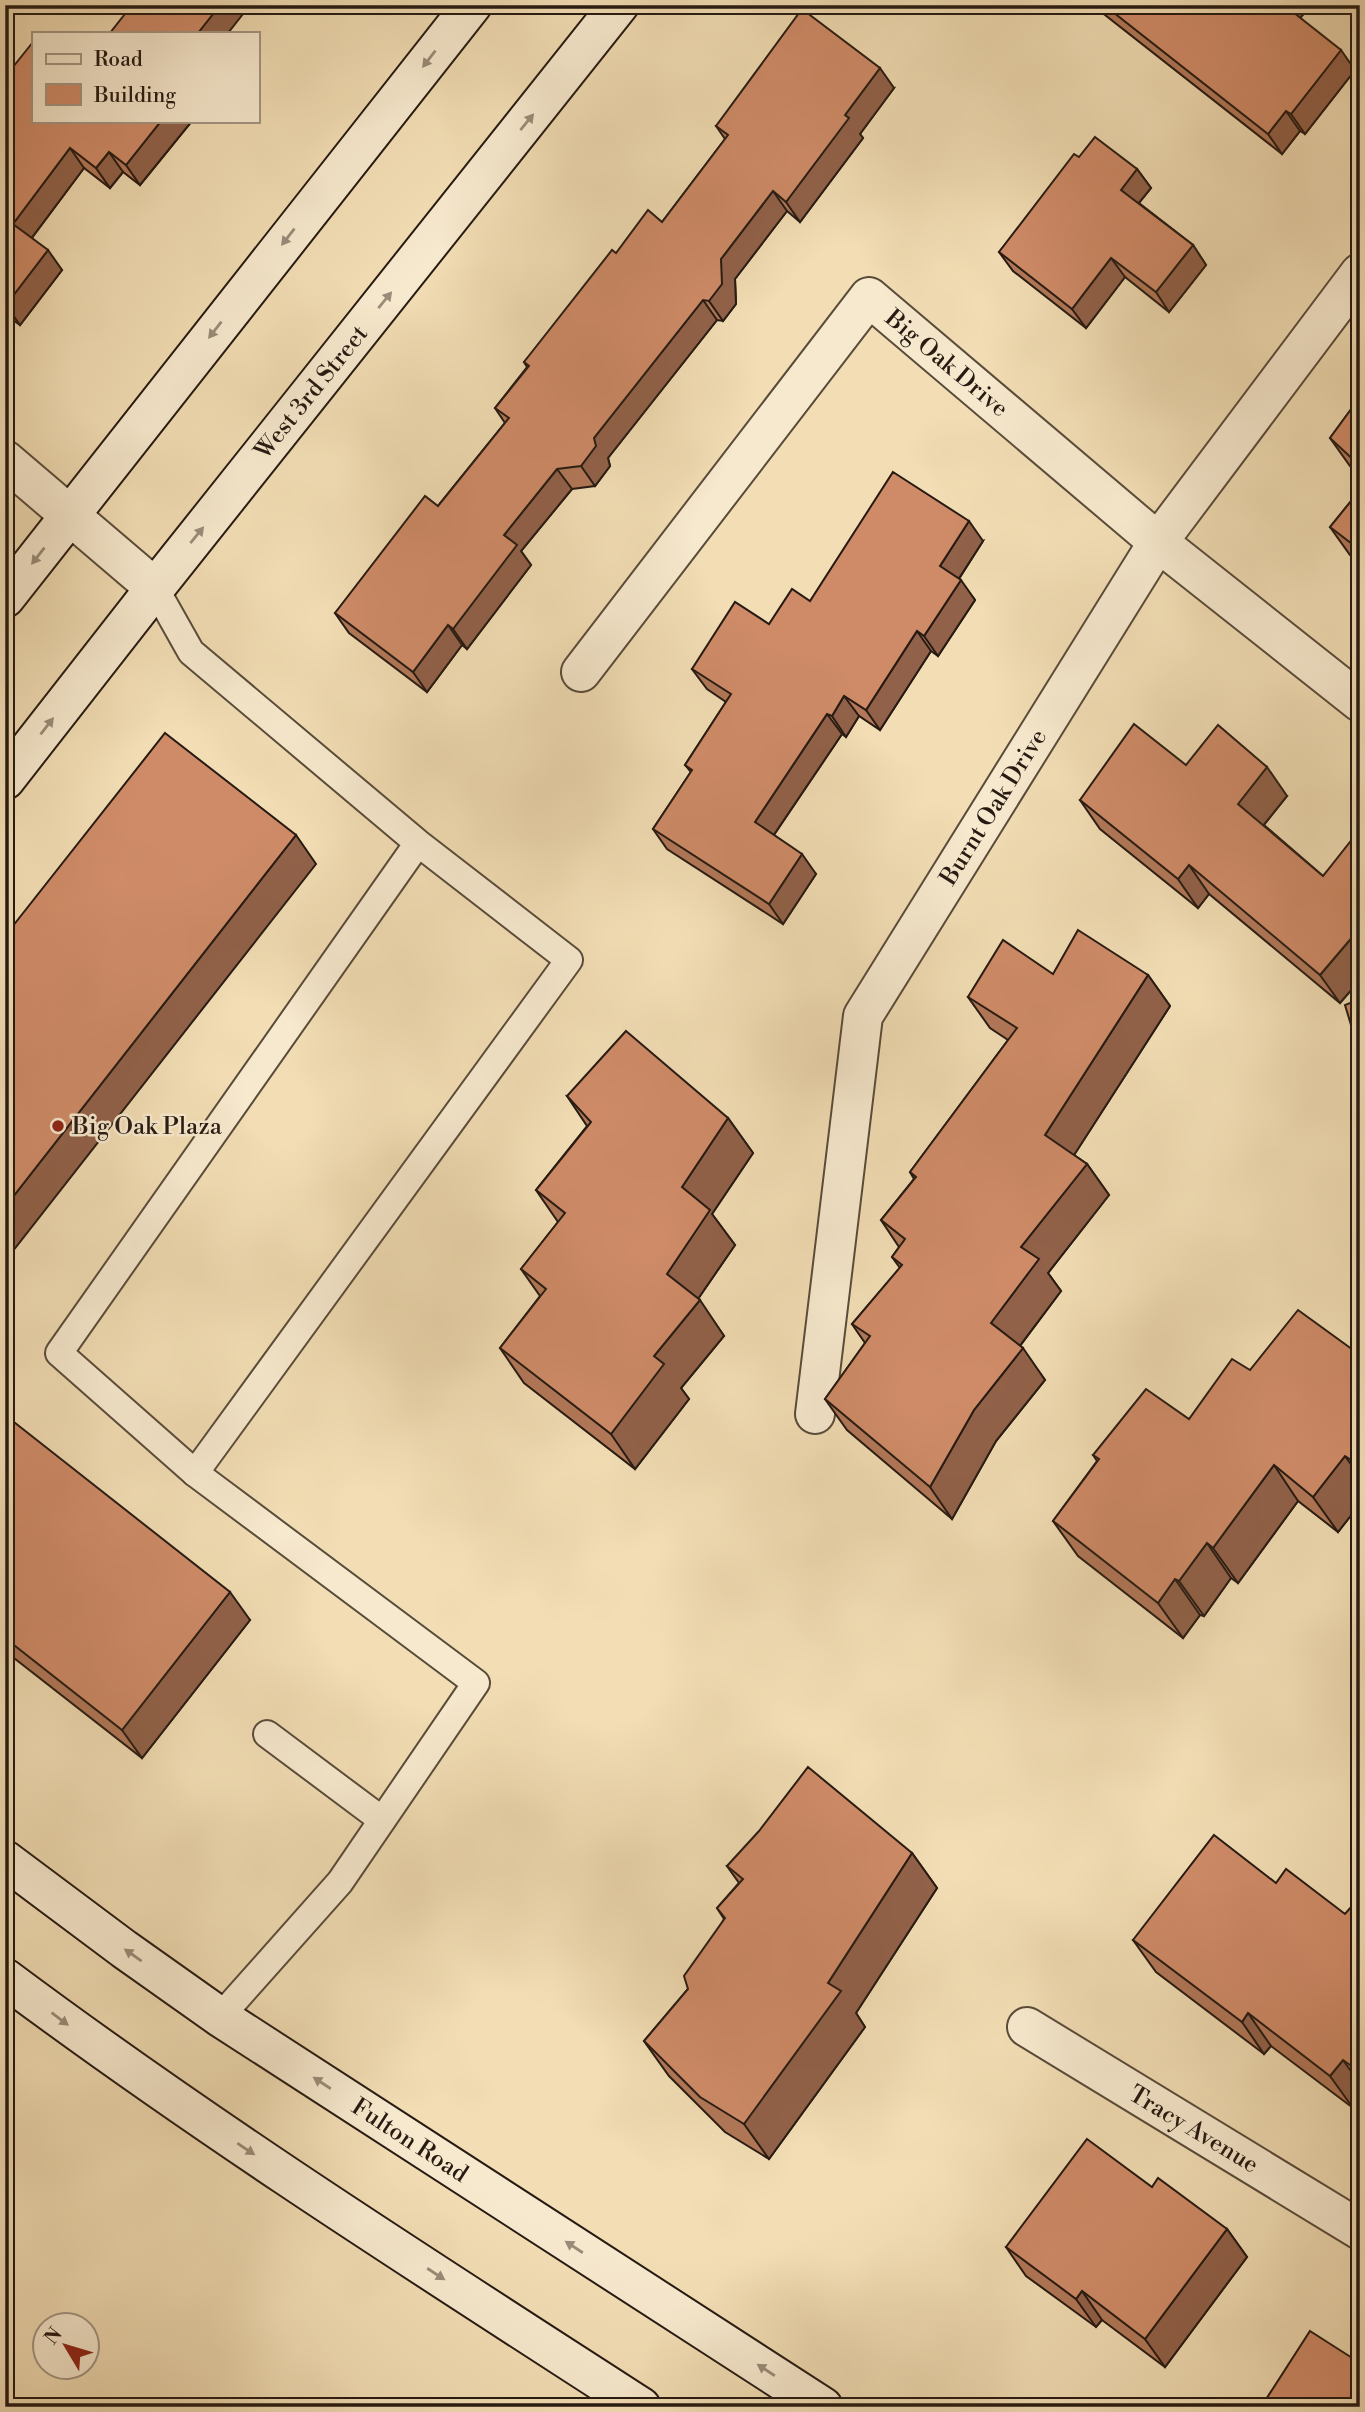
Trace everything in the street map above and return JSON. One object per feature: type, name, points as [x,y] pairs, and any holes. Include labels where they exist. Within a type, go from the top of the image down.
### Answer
[{"type":"main road","points":[[5,598],[472,5]]},
{"type":"main road","name":"West 3rd Street","points":[[5,780],[619,5]]},
{"type":"main road","name":"Burnt Oak Drive","points":[[815,1415],[863,1016],[1158,542],[1360,273]]},
{"type":"main road","name":"Big Oak Drive","points":[[581,672],[869,297],[1158,542],[1360,702]]},
{"type":"main road","points":[[5,460],[155,588]]},
{"type":"main road","name":"Fulton Road","points":[[5,1860],[220,2017],[823,2407]]},
{"type":"main road","points":[[5,1978],[137,2074],[300,2186],[641,2407]]},
{"type":"main road","name":"Tracy Avenue","points":[[1027,2027],[1360,2230]]},
{"type":"lane","points":[[155,588],[191,652],[418,843],[569,960],[195,1473]]},
{"type":"lane","points":[[220,2017],[340,1882],[476,1683],[195,1473],[59,1353],[418,843]]},
{"type":"lane","points":[[267,1734],[382,1820]]},
{"type":"building","points":[[132,5],[220,5],[199,32],[111,32]]},
{"type":"building","points":[[1104,5],[1284,5],[1341,50],[1291,114],[1286,111],[1268,134]]},
{"type":"building","points":[[802,9],[880,68],[845,115],[849,118],[786,202],[773,191],[721,259],[722,284],[709,301],[703,300],[594,438],[596,446],[581,466],[557,469],[504,535],[517,545],[453,629],[448,625],[413,672],[335,613],[425,496],[438,506],[509,418],[495,408],[529,366],[524,362],[612,250],[616,253],[648,210],[662,222],[728,135],[716,126]]},
{"type":"building","points":[[32,43],[32,122],[160,122],[126,165],[109,152],[96,168],[70,148],[13,224],[48,250],[6,305],[5,77]]},
{"type":"building","points":[[1095,137],[1137,169],[1121,190],[1193,245],[1156,292],[1111,258],[1072,309],[999,252],[1074,154],[1079,157]]},
{"type":"building","points":[[1360,397],[1360,466],[1330,438]]},
{"type":"building","points":[[893,472],[969,521],[940,566],[961,580],[924,636],[917,631],[866,710],[844,696],[832,716],[827,714],[755,822],[802,854],[769,904],[653,829],[692,770],[685,765],[731,694],[692,669],[735,602],[769,624],[792,589],[810,601]]},
{"type":"building","points":[[1360,490],[1360,550],[1330,527]]},
{"type":"building","points":[[1134,724],[1186,765],[1218,725],[1267,767],[1238,804],[1323,876],[1357,833],[1360,835],[1360,928],[1320,975],[1189,865],[1178,879],[1080,800]]},
{"type":"building","name":"Big Oak Plaza","points":[[165,733],[296,835],[5,1207],[5,936]]},
{"type":"building","points":[[1078,930],[1148,975],[1045,1135],[1087,1164],[1021,1247],[1039,1259],[991,1323],[1023,1348],[974,1410],[930,1487],[825,1399],[870,1336],[852,1324],[902,1265],[892,1257],[905,1239],[881,1220],[916,1177],[910,1172],[1017,1028],[968,997],[1003,940],[1053,974]]},
{"type":"building","points":[[1360,999],[1360,1055],[1345,1005]]},
{"type":"building","points":[[626,1031],[728,1118],[682,1187],[710,1210],[667,1274],[700,1300],[654,1356],[664,1364],[611,1434],[500,1348],[546,1289],[521,1269],[565,1213],[536,1190],[591,1122],[567,1096]]},
{"type":"building","points":[[1298,1310],[1360,1355],[1360,1455],[1354,1462],[1345,1456],[1313,1497],[1274,1465],[1213,1548],[1207,1543],[1179,1581],[1175,1579],[1158,1603],[1053,1521],[1099,1459],[1093,1455],[1146,1389],[1189,1419],[1232,1359],[1250,1370]]},
{"type":"building","points":[[5,1415],[230,1592],[122,1730],[5,1638]]},
{"type":"building","points":[[808,1767],[912,1853],[828,1983],[841,1991],[744,2124],[700,2097],[644,2041],[688,1989],[684,1976],[725,1918],[717,1908],[743,1879],[727,1866],[759,1831]]},
{"type":"building","points":[[1214,1835],[1276,1883],[1286,1869],[1345,1914],[1352,1906],[1360,1913],[1360,2072],[1343,2060],[1330,2076],[1248,2013],[1242,2022],[1133,1940]]},
{"type":"building","points":[[1087,2139],[1152,2187],[1158,2178],[1227,2229],[1145,2339],[1082,2291],[1076,2299],[1006,2247]]},
{"type":"building","points":[[1310,2331],[1360,2363],[1360,2407],[1261,2407]]},
{"type":"place","name":"Big Oak Plaza","points":[[58,1126]]}]
